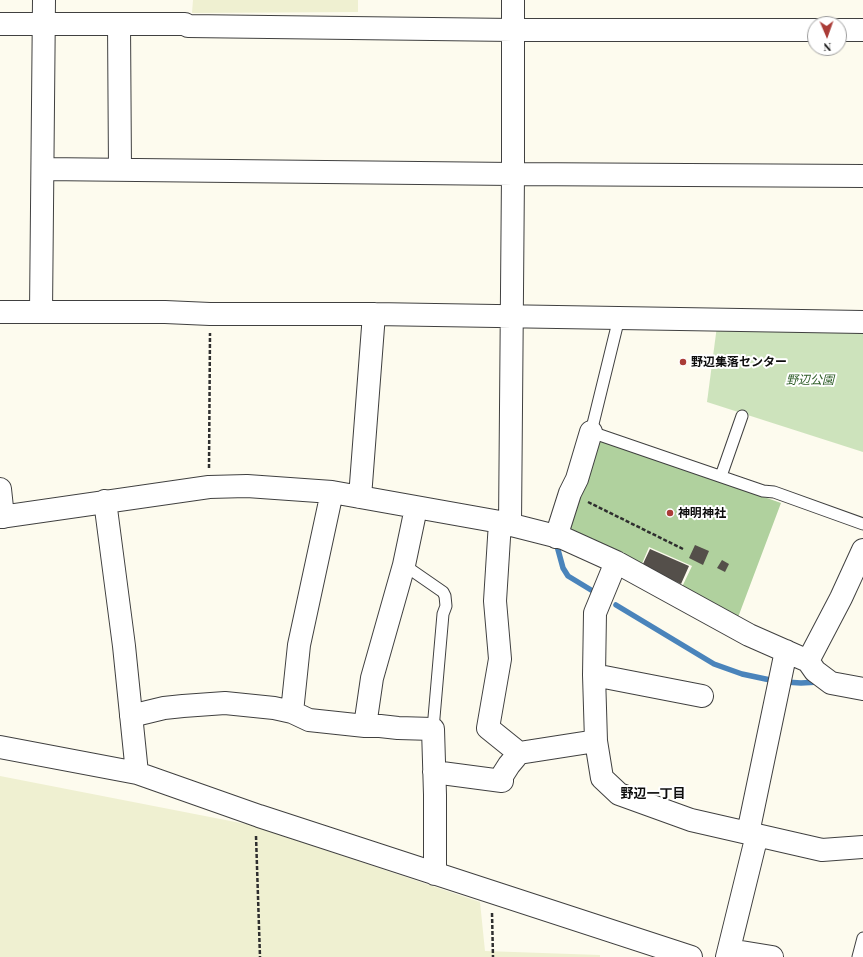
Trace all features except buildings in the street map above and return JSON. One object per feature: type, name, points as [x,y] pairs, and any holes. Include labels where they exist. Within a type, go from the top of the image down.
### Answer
[{"type":"street","points":[[41,312],[44,0]]},
{"type":"street","points":[[513,0],[511,316],[505,523],[495,601],[500,660],[488,728],[519,753]]},
{"type":"street","points":[[0,24],[119,24],[514,30],[807,30]]},
{"type":"street","points":[[119,24],[120,170]]},
{"type":"street","points":[[847,30],[863,30]]},
{"type":"street","points":[[43,169],[863,176]]},
{"type":"street","points":[[0,312],[374,314],[863,322]]},
{"type":"street","points":[[360,497],[374,314]]},
{"type":"street","points":[[556,537],[570,493],[577,479],[591,432]]},
{"type":"street","points":[[0,489],[2,517],[209,487],[247,486],[332,492],[505,523],[556,537],[616,562],[749,635],[808,661],[815,671],[831,683],[863,689]]},
{"type":"street","points":[[292,712],[300,645],[332,492]]},
{"type":"street","points":[[106,501],[119,600],[137,773]]},
{"type":"street","points":[[365,726],[372,678],[404,565],[416,508]]},
{"type":"street","points":[[808,661],[841,598],[863,550]]},
{"type":"street","points":[[616,562],[595,614],[594,675],[596,741],[602,778],[619,794],[691,820],[822,850],[863,847]]},
{"type":"street","points":[[772,957],[728,954],[753,834],[786,651]]},
{"type":"street","points":[[594,675],[702,696]]},
{"type":"street","points":[[131,716],[164,708],[225,703],[274,708],[292,712],[309,720],[365,726],[433,729],[435,874]]},
{"type":"street","points":[[434,772],[502,781],[502,776],[519,753],[596,741]]},
{"type":"street","points":[[0,747],[137,773],[256,815],[691,957]]},
{"type":"lane","points":[[619,318],[591,432],[763,491],[774,492],[863,524]]},
{"type":"lane","points":[[721,476],[742,416]]},
{"type":"lane","points":[[404,565],[443,592],[445,596],[446,606],[443,614],[433,729]]},
{"type":"lane","points":[[858,957],[863,938]]},
{"type":"path","points":[[209,487],[210,314]]},
{"type":"path","points":[[570,493],[683,549]]},
{"type":"path","points":[[256,815],[260,957]]},
{"type":"path","points":[[492,892],[493,957]]},
{"type":"green space","points":[[193,0],[358,0],[358,12],[192,13]]},
{"type":"green space","name":"野辺公園","points":[[717,326],[863,327],[863,452],[707,402]]},
{"type":"green space","points":[[600,439],[781,503],[737,620],[682,587],[692,566],[649,547],[641,566],[569,534],[575,506]]},
{"type":"green space","points":[[0,776],[251,825],[480,902],[485,951],[600,955],[600,957],[0,957]]},
{"type":"waterway","points":[[552,545],[557,546],[563,568],[568,576],[596,593]]},
{"type":"waterway","points":[[616,605],[714,664],[742,674],[775,681]]},
{"type":"waterway","points":[[785,682],[819,682]]},
{"type":"place","name":"野辺集落センター","points":[[683,362]]},
{"type":"place","name":"神明神社","points":[[670,513]]},
{"type":"district","name":"野辺一丁目","points":[[653,794]]}]
